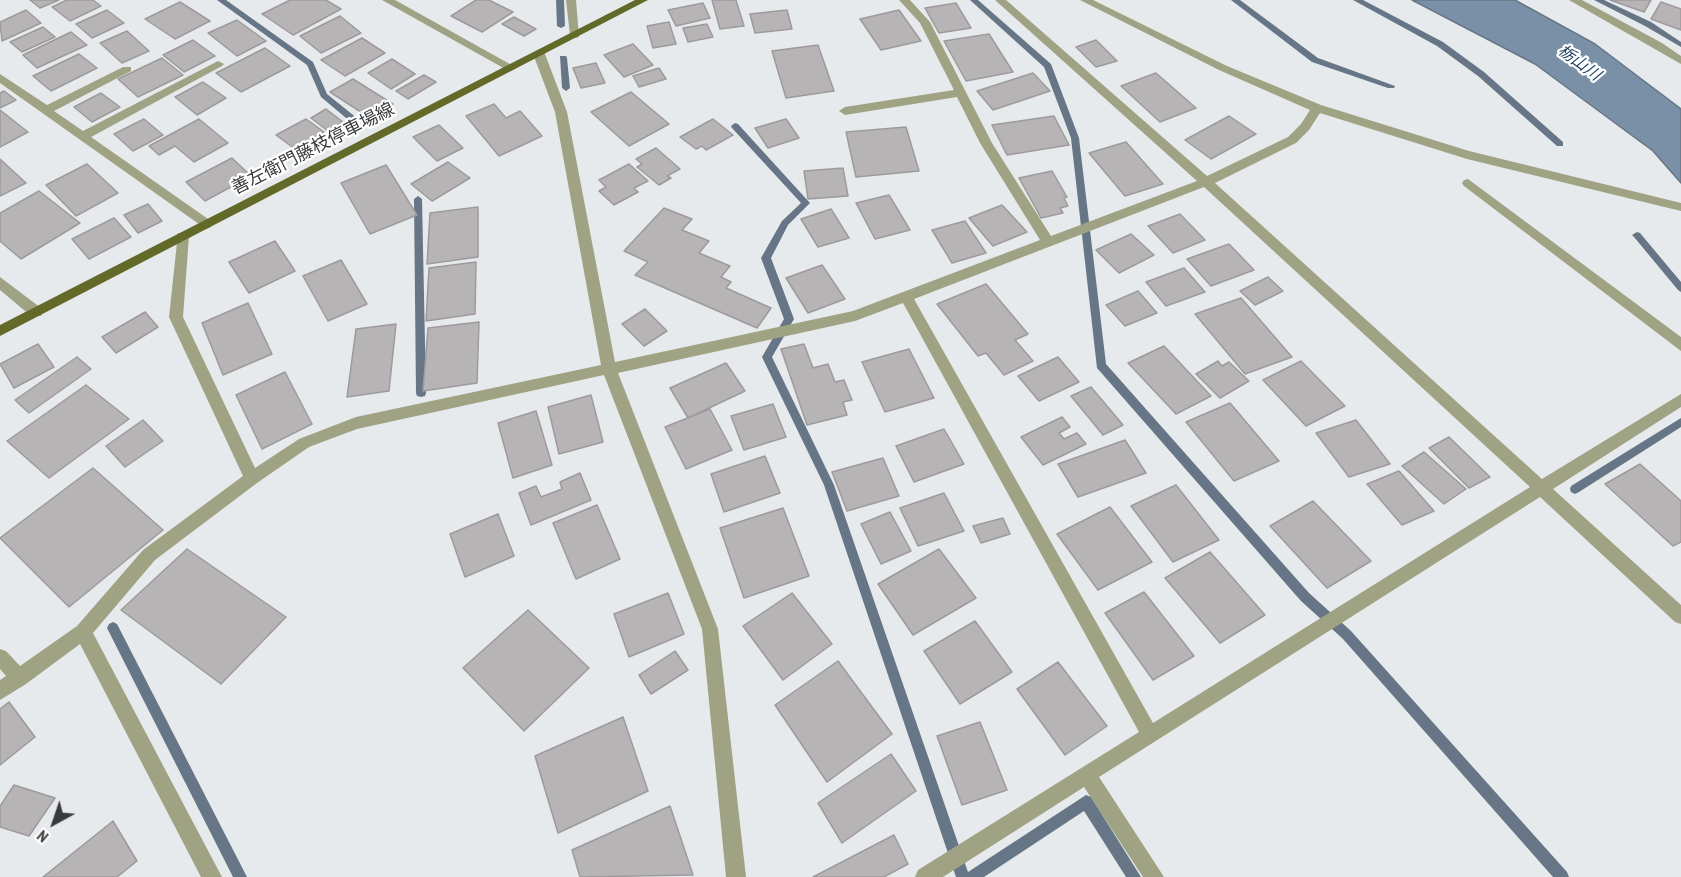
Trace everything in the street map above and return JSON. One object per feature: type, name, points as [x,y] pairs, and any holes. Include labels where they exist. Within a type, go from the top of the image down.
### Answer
[{"type":"main road","name":"善左衛門藤枝停車場線","points":[[0,331],[643,0]]},
{"type":"street","points":[[387,0],[511,68]]},
{"type":"street","points":[[571,0],[575,35]]},
{"type":"street","points":[[904,0],[925,22],[986,143],[1048,242]]},
{"type":"street","points":[[1000,0],[1206,182],[1681,616]]},
{"type":"street","points":[[1085,0],[1223,68],[1317,108],[1467,154],[1681,207]]},
{"type":"street","points":[[1574,0],[1658,45],[1681,61]]},
{"type":"street","points":[[539,54],[561,112],[609,369],[710,629],[736,877]]},
{"type":"street","points":[[82,137],[218,64]]},
{"type":"street","points":[[45,111],[127,69]]},
{"type":"street","points":[[0,78],[206,224]]},
{"type":"street","points":[[845,111],[960,93]]},
{"type":"street","points":[[0,691],[83,632],[149,555],[252,478],[304,443],[356,423],[855,316],[1206,182],[1292,140],[1305,127],[1317,108]]},
{"type":"street","points":[[1468,183],[1681,345]]},
{"type":"street","points":[[183,236],[176,317],[252,478]]},
{"type":"street","points":[[0,282],[36,312]]},
{"type":"street","points":[[906,297],[1150,735]]},
{"type":"street","points":[[924,877],[1681,400]]},
{"type":"street","points":[[83,632],[212,877]]},
{"type":"street","points":[[0,657],[20,678]]},
{"type":"street","points":[[1087,775],[1154,877]]},
{"type":"water","name":"栃山川","points":[[1412,0],[1515,0],[1595,44],[1681,109],[1681,183],[1653,151],[1535,64]]},
{"type":"building","points":[[30,0],[59,0],[40,8]]},
{"type":"building","points":[[67,0],[93,0],[101,6],[70,21],[52,7]]},
{"type":"building","points":[[290,0],[326,0],[341,9],[293,35],[262,14]]},
{"type":"building","points":[[476,0],[489,0],[513,12],[482,32],[451,16]]},
{"type":"building","points":[[712,0],[736,0],[744,26],[720,29]]},
{"type":"building","points":[[1610,0],[1651,0],[1644,12]]},
{"type":"building","points":[[180,2],[210,21],[175,39],[145,19]]},
{"type":"building","points":[[1661,2],[1681,9],[1681,30],[1651,19]]},
{"type":"building","points":[[703,3],[710,18],[676,26],[668,10]]},
{"type":"building","points":[[956,3],[971,28],[939,33],[925,8]]},
{"type":"building","points":[[26,10],[41,23],[2,41],[0,22]]},
{"type":"building","points":[[107,10],[124,23],[92,38],[76,24]]},
{"type":"building","points":[[787,10],[792,29],[755,33],[750,14]]},
{"type":"building","points":[[899,10],[921,41],[881,50],[860,19]]},
{"type":"building","points":[[340,16],[361,33],[321,53],[300,36]]},
{"type":"building","points":[[514,17],[536,29],[524,36],[502,24]]},
{"type":"building","points":[[237,20],[266,41],[237,56],[208,33]]},
{"type":"building","points":[[669,22],[676,44],[653,48],[647,26]]},
{"type":"building","points":[[707,24],[713,37],[688,42],[683,28]]},
{"type":"building","points":[[43,27],[55,37],[22,52],[10,42]]},
{"type":"building","points":[[127,31],[149,51],[122,63],[100,43]]},
{"type":"building","points":[[71,32],[87,45],[37,68],[23,55]]},
{"type":"building","points":[[989,34],[1013,72],[966,81],[944,41]]},
{"type":"building","points":[[362,38],[385,53],[345,76],[321,60]]},
{"type":"building","points":[[193,40],[215,56],[184,72],[163,55]]},
{"type":"building","points":[[1096,40],[1117,61],[1096,67],[1076,47]]},
{"type":"building","points":[[633,44],[653,65],[624,77],[604,55]]},
{"type":"building","points":[[818,45],[834,91],[786,98],[772,51]]},
{"type":"building","points":[[265,48],[290,66],[241,92],[216,73]]},
{"type":"building","points":[[79,54],[97,68],[51,91],[33,76]]},
{"type":"building","points":[[162,58],[183,75],[138,97],[118,79]]},
{"type":"building","points":[[392,59],[415,74],[391,89],[368,73]]},
{"type":"building","points":[[596,63],[605,83],[581,88],[573,68]]},
{"type":"building","points":[[659,68],[666,79],[639,87],[633,76]]},
{"type":"building","points":[[1033,73],[1050,91],[993,110],[977,91]]},
{"type":"building","points":[[1156,73],[1196,108],[1160,122],[1121,86]]},
{"type":"building","points":[[424,75],[436,82],[408,99],[396,91]]},
{"type":"building","points":[[353,79],[393,104],[370,118],[330,92]]},
{"type":"building","points":[[203,82],[226,98],[197,115],[175,97]]},
{"type":"building","points":[[4,91],[16,100],[0,108],[0,93]]},
{"type":"building","points":[[631,92],[669,124],[629,146],[591,112]]},
{"type":"building","points":[[101,93],[120,107],[92,122],[74,107]]},
{"type":"building","points":[[494,104],[506,118],[520,111],[542,136],[499,156],[466,116]]},
{"type":"building","points":[[326,109],[343,122],[328,131],[311,118]]},
{"type":"building","points":[[0,110],[28,132],[0,147]]},
{"type":"building","points":[[1054,116],[1069,145],[1007,155],[992,125]]},
{"type":"building","points":[[1229,116],[1256,134],[1211,159],[1185,140]]},
{"type":"building","points":[[144,119],[163,135],[133,151],[114,134]]},
{"type":"building","points":[[199,119],[228,143],[194,162],[175,146],[159,155],[149,146]]},
{"type":"building","points":[[306,119],[324,132],[295,149],[276,135]]},
{"type":"building","points":[[713,119],[733,135],[706,150],[702,146],[696,149],[680,137]]},
{"type":"building","points":[[786,119],[799,138],[768,148],[755,128]]},
{"type":"building","points":[[439,125],[463,148],[437,161],[413,137]]},
{"type":"building","points":[[906,127],[919,171],[856,177],[846,132]]},
{"type":"building","points":[[1126,142],[1163,184],[1125,196],[1089,153]]},
{"type":"building","points":[[656,148],[680,169],[667,176],[671,178],[659,185],[637,167],[642,164],[636,159]]},
{"type":"building","points":[[232,158],[251,176],[205,201],[186,182]]},
{"type":"building","points":[[0,159],[26,183],[0,196]]},
{"type":"building","points":[[448,162],[470,178],[432,201],[411,184]]},
{"type":"building","points":[[87,164],[118,193],[76,216],[46,185]]},
{"type":"building","points":[[629,164],[648,181],[634,188],[638,192],[614,205],[599,191],[606,187],[599,180]]},
{"type":"building","points":[[386,165],[417,215],[370,234],[341,183]]},
{"type":"building","points":[[843,168],[848,196],[808,199],[804,171]]},
{"type":"building","points":[[1052,171],[1067,197],[1064,198],[1068,206],[1060,208],[1063,213],[1041,218],[1019,178]]},
{"type":"building","points":[[39,191],[80,223],[21,259],[0,241],[0,213]]},
{"type":"building","points":[[889,195],[910,230],[875,239],[856,203]]},
{"type":"building","points":[[148,204],[162,221],[138,233],[124,215]]},
{"type":"building","points":[[1002,205],[1027,232],[993,246],[969,218]]},
{"type":"building","points":[[478,207],[478,257],[427,264],[430,213]]},
{"type":"building","points":[[664,208],[692,219],[682,230],[709,241],[699,253],[730,266],[721,277],[731,282],[726,288],[771,308],[757,328],[635,275],[648,262],[624,251]]},
{"type":"building","points":[[831,209],[849,238],[818,247],[801,219]]},
{"type":"building","points":[[1180,214],[1205,240],[1173,253],[1148,226]]},
{"type":"building","points":[[114,218],[131,237],[89,259],[72,239]]},
{"type":"building","points":[[965,221],[986,253],[952,263],[932,230]]},
{"type":"building","points":[[1131,234],[1154,255],[1119,273],[1096,250]]},
{"type":"building","points":[[275,241],[295,271],[249,293],[229,262]]},
{"type":"building","points":[[1229,244],[1254,270],[1211,286],[1187,259]]},
{"type":"building","points":[[341,260],[367,304],[328,321],[303,276]]},
{"type":"building","points":[[476,262],[475,314],[426,321],[429,268]]},
{"type":"building","points":[[822,265],[845,299],[808,313],[786,278]]},
{"type":"building","points":[[1184,268],[1205,292],[1166,306],[1146,282]]},
{"type":"building","points":[[1268,277],[1283,291],[1255,305],[1240,291]]},
{"type":"building","points":[[986,284],[1028,334],[1015,340],[1033,361],[1004,375],[986,353],[978,356],[937,304]]},
{"type":"building","points":[[1138,291],[1157,313],[1125,326],[1106,305]]},
{"type":"building","points":[[1241,298],[1292,357],[1245,374],[1195,314]]},
{"type":"building","points":[[248,303],[272,354],[223,375],[202,323]]},
{"type":"building","points":[[645,309],[667,331],[644,346],[622,324]]},
{"type":"building","points":[[145,312],[158,327],[116,353],[102,337]]},
{"type":"building","points":[[479,322],[477,383],[423,391],[428,328]]},
{"type":"building","points":[[396,324],[389,391],[347,397],[356,329]]},
{"type":"building","points":[[38,344],[54,367],[14,388],[0,364]]},
{"type":"building","points":[[804,344],[813,368],[828,364],[835,382],[844,380],[852,400],[843,402],[847,415],[807,425],[781,349]]},
{"type":"building","points":[[1164,346],[1211,396],[1176,414],[1128,363]]},
{"type":"building","points":[[909,349],[934,398],[885,412],[862,362]]},
{"type":"building","points":[[77,357],[91,369],[29,413],[15,400]]},
{"type":"building","points":[[1058,357],[1079,382],[1039,401],[1018,376]]},
{"type":"building","points":[[1218,361],[1222,366],[1229,362],[1249,381],[1220,398],[1196,374]]},
{"type":"building","points":[[1301,361],[1345,406],[1306,426],[1263,380]]},
{"type":"building","points":[[726,363],[745,391],[688,418],[670,388]]},
{"type":"building","points":[[285,372],[312,424],[262,449],[236,395]]},
{"type":"building","points":[[86,385],[129,419],[49,478],[7,441]]},
{"type":"building","points":[[1091,387],[1123,425],[1103,435],[1071,396]]},
{"type":"building","points":[[591,395],[603,442],[559,454],[548,407]]},
{"type":"building","points":[[1230,403],[1279,461],[1234,481],[1186,422]]},
{"type":"building","points":[[773,404],[786,437],[744,450],[731,416]]},
{"type":"building","points":[[710,409],[732,450],[686,469],[665,427]]},
{"type":"building","points":[[536,411],[552,465],[513,478],[498,423]]},
{"type":"building","points":[[1062,417],[1070,427],[1059,433],[1064,439],[1077,433],[1086,444],[1043,465],[1021,437]]},
{"type":"building","points":[[143,420],[163,441],[125,467],[106,446]]},
{"type":"building","points":[[1356,420],[1390,464],[1349,477],[1316,433]]},
{"type":"building","points":[[944,429],[964,464],[914,482],[896,446]]},
{"type":"building","points":[[1449,437],[1490,477],[1469,488],[1429,448]]},
{"type":"building","points":[[1125,440],[1146,473],[1078,497],[1058,464]]},
{"type":"building","points":[[1424,452],[1466,489],[1444,504],[1402,466]]},
{"type":"building","points":[[765,456],[780,493],[724,512],[711,474]]},
{"type":"building","points":[[883,458],[899,496],[847,511],[832,472]]},
{"type":"building","points":[[1640,464],[1681,501],[1681,542],[1673,546],[1605,484]]},
{"type":"building","points":[[93,468],[163,530],[69,607],[0,538]]},
{"type":"building","points":[[1399,471],[1434,511],[1402,525],[1367,484]]},
{"type":"building","points":[[580,473],[591,500],[531,525],[519,493],[536,486],[541,497],[562,489],[560,482]]},
{"type":"building","points":[[1176,485],[1219,540],[1173,562],[1131,506]]},
{"type":"building","points":[[944,493],[964,531],[918,546],[900,508]]},
{"type":"building","points":[[1313,501],[1371,561],[1327,588],[1270,526]]},
{"type":"building","points":[[597,505],[620,559],[576,579],[553,523]]},
{"type":"building","points":[[1110,507],[1152,562],[1098,590],[1057,534]]},
{"type":"building","points":[[783,508],[809,576],[744,598],[720,528]]},
{"type":"building","points":[[890,512],[911,551],[881,564],[861,524]]},
{"type":"building","points":[[498,514],[514,556],[465,577],[450,534]]},
{"type":"building","points":[[1003,518],[1010,534],[981,543],[973,526]]},
{"type":"building","points":[[187,549],[286,617],[221,684],[121,610]]},
{"type":"building","points":[[939,549],[976,598],[913,635],[878,584]]},
{"type":"building","points":[[1210,552],[1265,615],[1220,643],[1165,578]]},
{"type":"building","points":[[1144,592],[1194,656],[1153,680],[1105,613]]},
{"type":"building","points":[[668,593],[684,634],[629,657],[614,614]]},
{"type":"building","points":[[792,593],[832,644],[783,680],[743,626]]},
{"type":"building","points":[[528,610],[589,668],[524,731],[463,668]]},
{"type":"building","points":[[975,621],[1012,672],[960,704],[924,651]]},
{"type":"building","points":[[675,651],[688,670],[651,694],[639,675]]},
{"type":"building","points":[[838,661],[892,734],[827,782],[775,705]]},
{"type":"building","points":[[1058,662],[1107,726],[1065,755],[1017,689]]},
{"type":"building","points":[[9,702],[35,737],[0,765],[0,709]]},
{"type":"building","points":[[623,717],[648,791],[558,833],[535,756]]},
{"type":"building","points":[[980,722],[1007,790],[962,805],[937,736]]},
{"type":"building","points":[[891,754],[916,791],[842,843],[818,803]]},
{"type":"building","points":[[14,785],[55,798],[29,836],[0,827],[0,806]]},
{"type":"building","points":[[670,806],[693,875],[580,877],[572,850]]},
{"type":"building","points":[[113,821],[137,861],[117,877],[43,877]]},
{"type":"building","points":[[894,835],[908,864],[884,877],[813,877]]},
{"type":"waterway","points":[[221,0],[310,64],[324,95],[355,121]]},
{"type":"waterway","points":[[560,0],[561,26]]},
{"type":"waterway","points":[[974,0],[1048,66],[1075,138],[1101,365],[1305,597],[1347,635],[1562,877]]},
{"type":"waterway","points":[[1235,0],[1315,60],[1391,86]]},
{"type":"waterway","points":[[1357,0],[1440,44],[1481,74],[1560,144]]},
{"type":"waterway","points":[[1598,0],[1648,24],[1681,45]]},
{"type":"waterway","points":[[563,58],[566,88]]},
{"type":"waterway","points":[[735,126],[806,203],[785,223],[766,258],[789,319],[767,357],[829,485],[963,877]]},
{"type":"waterway","points":[[418,199],[421,393]]},
{"type":"waterway","points":[[1637,235],[1681,288]]},
{"type":"waterway","points":[[1575,489],[1681,422]]},
{"type":"waterway","points":[[113,628],[240,877]]},
{"type":"waterway","points":[[972,877],[1086,802],[1134,877]]}]
